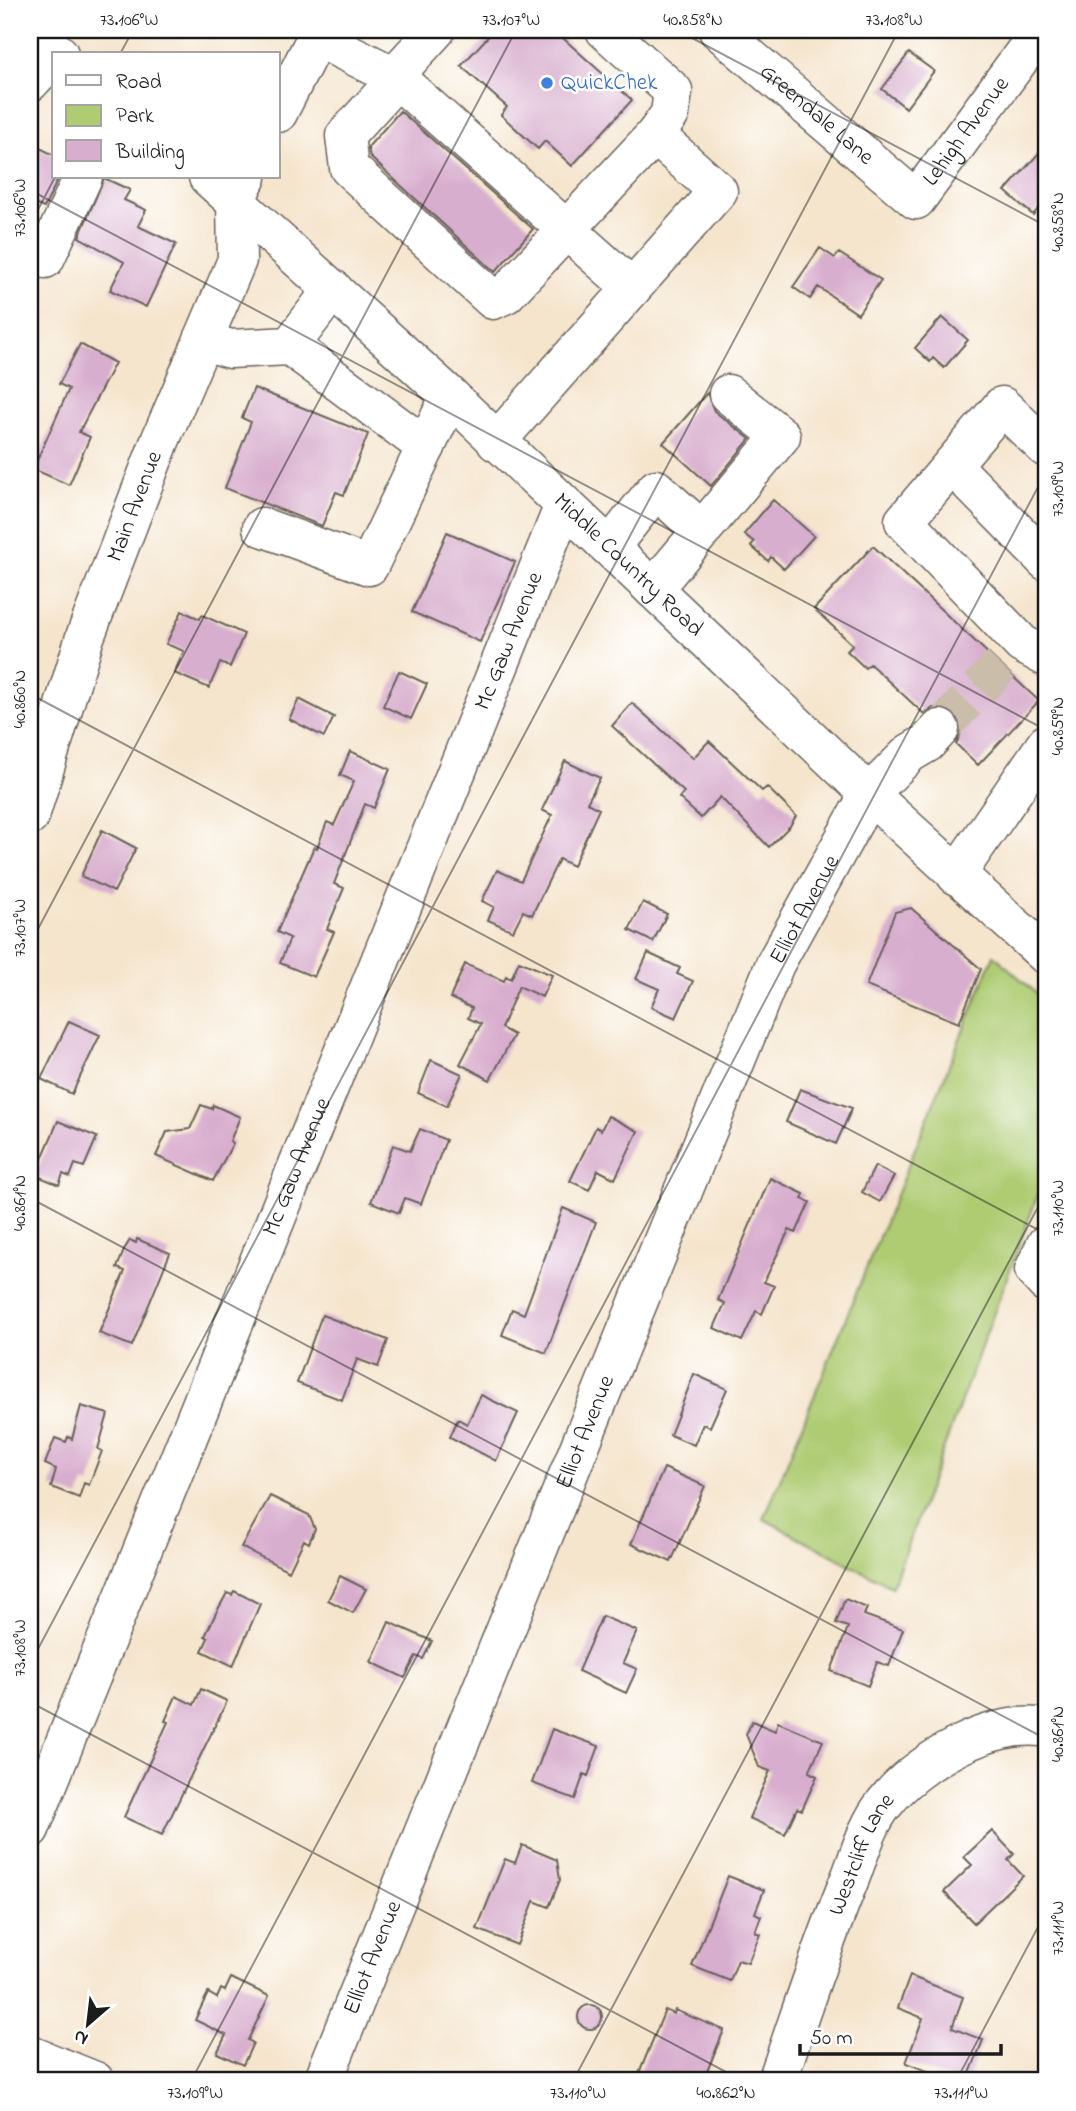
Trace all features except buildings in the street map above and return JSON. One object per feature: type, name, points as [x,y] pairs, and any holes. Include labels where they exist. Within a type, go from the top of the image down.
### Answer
[{"type":"street","points":[[436,30],[345,136],[349,168],[493,300],[506,294],[568,231],[670,114],[673,91],[605,30]]},
{"type":"street","name":"Greendale Lane","points":[[718,30],[916,200]]},
{"type":"street","name":"Lehigh Avenue","points":[[916,200],[1041,30]]},
{"type":"street","points":[[280,109],[318,33],[396,78],[632,288]]},
{"type":"street","points":[[30,82],[51,50]]},
{"type":"street","points":[[496,442],[718,191],[654,135]]},
{"type":"street","points":[[45,259],[83,178]]},
{"type":"street","name":"Middle Country Road","points":[[230,184],[333,289],[450,396],[869,794],[1046,955]]},
{"type":"street","name":"Main Avenue","points":[[30,816],[85,637],[160,441],[237,260],[230,184]]},
{"type":"street","points":[[290,346],[333,289]]},
{"type":"street","points":[[203,340],[230,349],[290,346],[426,447]]},
{"type":"street","points":[[653,589],[781,436],[728,394]]},
{"type":"street","points":[[262,527],[369,566],[450,396]]},
{"type":"street","points":[[1023,655],[904,521],[1002,406],[1046,448]]},
{"type":"street","points":[[952,465],[1046,561]]},
{"type":"street","points":[[610,547],[656,489],[702,531]]},
{"type":"street","name":"Mc Gaw Avenue","points":[[30,1829],[564,505]]},
{"type":"street","name":"Elliot Avenue","points":[[323,2081],[775,964],[869,794],[910,753],[927,743],[940,729]]},
{"type":"street","points":[[956,875],[1046,744]]},
{"type":"street","points":[[1046,1244],[1034,1270],[1046,1283]]},
{"type":"street","name":"Westcliff Lane","points":[[778,2081],[840,1903],[867,1834],[884,1804],[914,1774],[946,1751],[981,1736],[1008,1729],[1046,1728]]},
{"type":"street","points":[[30,2055],[95,2081]]},
{"type":"green space","points":[[994,955],[1046,1002],[1046,1173],[892,1587],[764,1519]]},
{"type":"tunnel","points":[[940,729],[1001,665]]},
{"type":"place","name":"QuickChek","points":[[547,83]]}]
